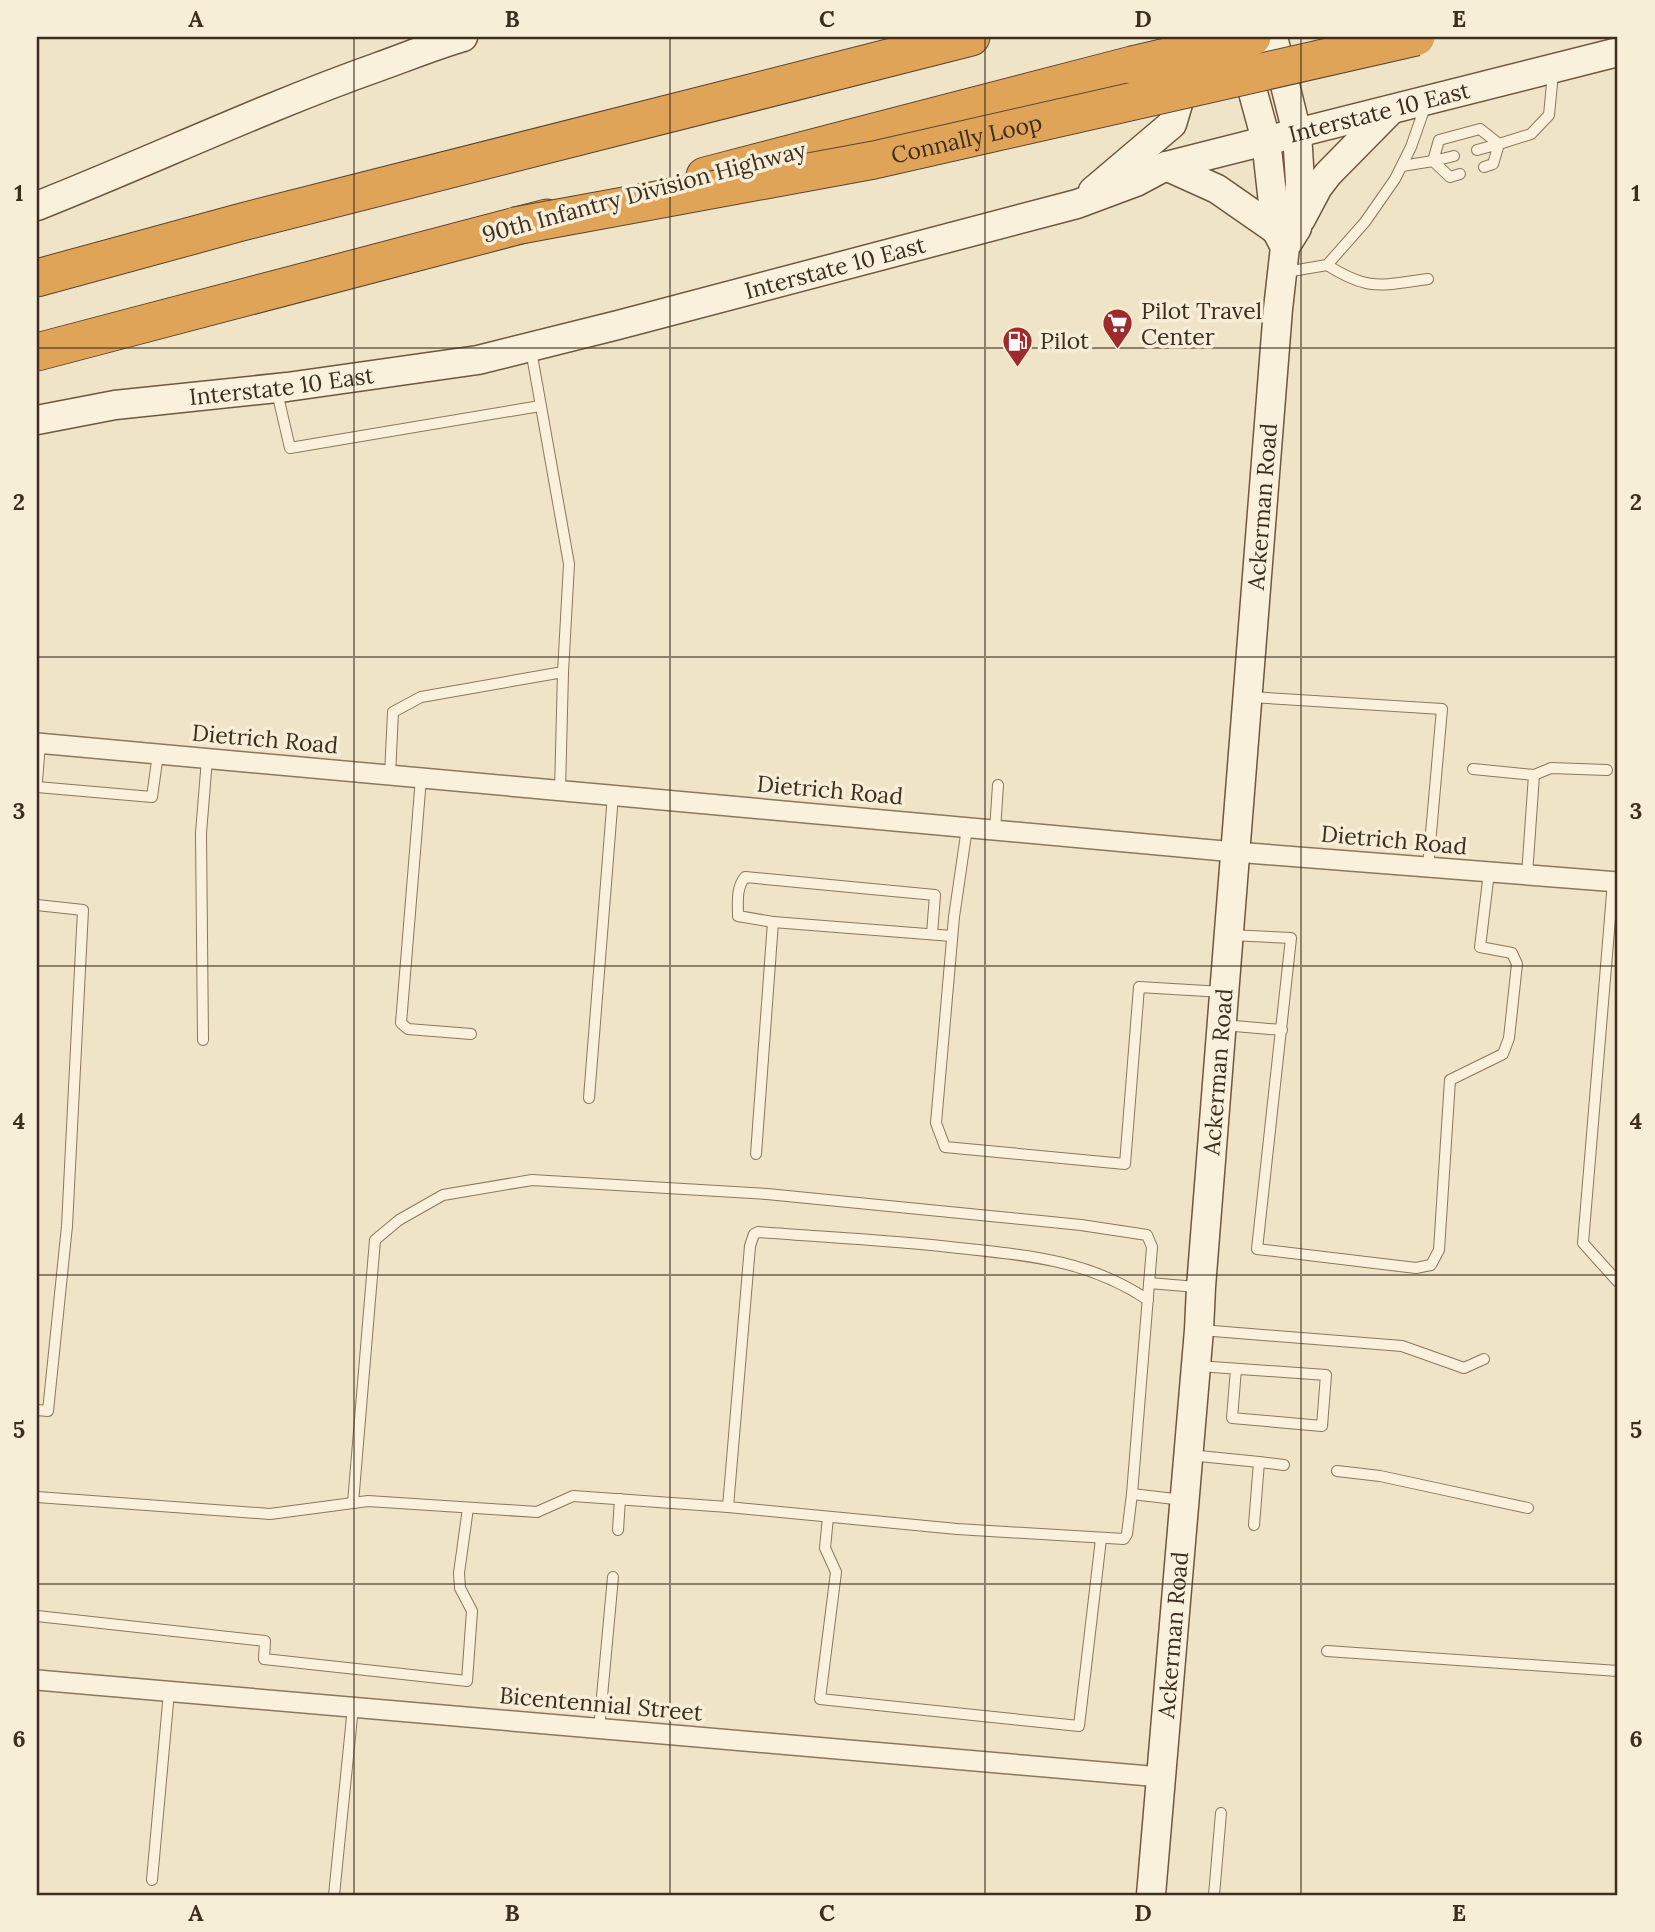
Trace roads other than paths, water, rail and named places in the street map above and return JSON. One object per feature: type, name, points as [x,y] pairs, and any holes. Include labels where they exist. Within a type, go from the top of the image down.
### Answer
[{"type":"highway","points":[[776,86],[887,37]]},
{"type":"highway","points":[[37,278],[252,220],[971,37]]},
{"type":"highway","name":"90th Infantry Division Highway","points":[[37,352],[1132,65],[1252,37]]},
{"type":"highway","name":"Connally Loop","points":[[515,226],[874,160],[1416,37]]},
{"type":"highway","points":[[37,363],[274,289]]},
{"type":"main road","points":[[37,206],[144,163],[217,129],[351,76],[463,37]]},
{"type":"main road","points":[[1077,204],[1172,124],[1191,63],[1185,37]]},
{"type":"main road","name":"Ackerman Road","points":[[1239,37],[1266,140],[1285,245]]},
{"type":"main road","name":"Ackerman Road","points":[[1151,1895],[1199,1329],[1278,309],[1285,245],[1300,182],[1297,134],[1273,37]]},
{"type":"main road","name":"Interstate 10 East","points":[[37,420],[115,405],[276,388],[478,360],[1077,204],[1136,182],[1166,166],[1618,52]]},
{"type":"main road","points":[[1166,166],[1217,189],[1285,245],[1328,174],[1393,109]]},
{"type":"street","name":"Dietrich Road","points":[[38,743],[1235,852],[1616,882]]},
{"type":"street","name":"Bicentennial Street","points":[[37,1680],[1161,1777]]},
{"type":"lane","points":[[1476,150],[1531,134],[1549,115],[1553,69]]},
{"type":"lane","points":[[1328,265],[1365,222],[1395,179],[1411,147],[1427,100]]},
{"type":"lane","points":[[1433,161],[1439,140],[1480,129],[1499,144]]},
{"type":"lane","points":[[1484,167],[1493,164],[1499,144]]},
{"type":"lane","points":[[1402,166],[1454,156]]},
{"type":"lane","points":[[1433,161],[1450,177],[1460,174]]},
{"type":"lane","points":[[1285,245],[1328,265],[1349,279],[1374,286],[1428,279]]},
{"type":"lane","points":[[530,346],[569,564],[560,791]]},
{"type":"lane","points":[[276,388],[290,448],[540,406]]},
{"type":"lane","points":[[390,775],[393,712],[421,697],[564,672]]},
{"type":"lane","points":[[1248,696],[1442,709],[1428,867]]},
{"type":"lane","points":[[37,781],[38,743]]},
{"type":"lane","points":[[37,787],[152,797],[158,754]]},
{"type":"lane","points":[[203,1040],[201,833],[207,759]]},
{"type":"lane","points":[[1473,769],[1534,775],[1551,768],[1606,770]]},
{"type":"lane","points":[[1527,875],[1534,775]]},
{"type":"lane","points":[[421,778],[401,1023],[408,1029],[471,1034]]},
{"type":"lane","points":[[995,830],[998,785]]},
{"type":"lane","points":[[589,1098],[613,795]]},
{"type":"lane","points":[[967,828],[952,936],[936,1123],[945,1147],[1125,1164],[1139,987],[1224,992]]},
{"type":"lane","points":[[1229,935],[1291,938],[1257,1249],[1416,1268],[1431,1265],[1439,1250],[1450,1080],[1503,1054],[1510,1038],[1517,964],[1512,953],[1480,947],[1489,872]]},
{"type":"lane","points":[[932,934],[935,895],[745,877],[740,883],[737,896],[738,916],[773,922],[952,936]]},
{"type":"lane","points":[[1616,882],[1583,1242],[1618,1282]]},
{"type":"lane","points":[[37,905],[83,910],[67,1226],[48,1411],[37,1410]]},
{"type":"lane","points":[[756,1154],[773,922]]},
{"type":"lane","points":[[1222,1025],[1282,1030]]},
{"type":"lane","points":[[37,1497],[270,1514],[353,1503],[368,1501],[537,1512],[573,1496],[1119,1540],[1127,1534],[1132,1494],[1152,1247],[1147,1235],[1105,1228],[767,1194],[532,1180],[443,1195],[399,1220],[374,1240],[353,1503]]},
{"type":"lane","points":[[728,1507],[750,1246],[754,1234],[758,1232],[899,1242],[1064,1261],[1096,1271],[1148,1300]]},
{"type":"lane","points":[[1149,1283],[1201,1287]]},
{"type":"lane","points":[[1199,1329],[1402,1346],[1464,1368],[1485,1359]]},
{"type":"lane","points":[[1194,1366],[1236,1368],[1326,1376],[1322,1426],[1232,1418],[1236,1368]]},
{"type":"lane","points":[[1187,1455],[1284,1465]]},
{"type":"lane","points":[[1254,1525],[1259,1462]]},
{"type":"lane","points":[[1337,1471],[1380,1476],[1528,1508]]},
{"type":"lane","points":[[1132,1494],[1183,1500]]},
{"type":"lane","points":[[618,1530],[620,1499]]},
{"type":"lane","points":[[37,1616],[265,1641],[264,1660],[467,1681],[472,1611],[460,1588],[459,1573],[468,1508]]},
{"type":"lane","points":[[828,1517],[825,1548],[836,1572],[820,1699],[1079,1726],[1101,1539]]},
{"type":"lane","points":[[599,1729],[613,1577]]},
{"type":"lane","points":[[1327,1651],[1618,1671]]},
{"type":"lane","points":[[152,1880],[169,1692]]},
{"type":"lane","points":[[334,1895],[353,1707]]},
{"type":"lane","points":[[1214,1895],[1222,1813]]},
{"type":"place","name":"Pilot Travel Center","points":[[1118,351]]},
{"type":"place","name":"Pilot","points":[[1017,368]]}]
